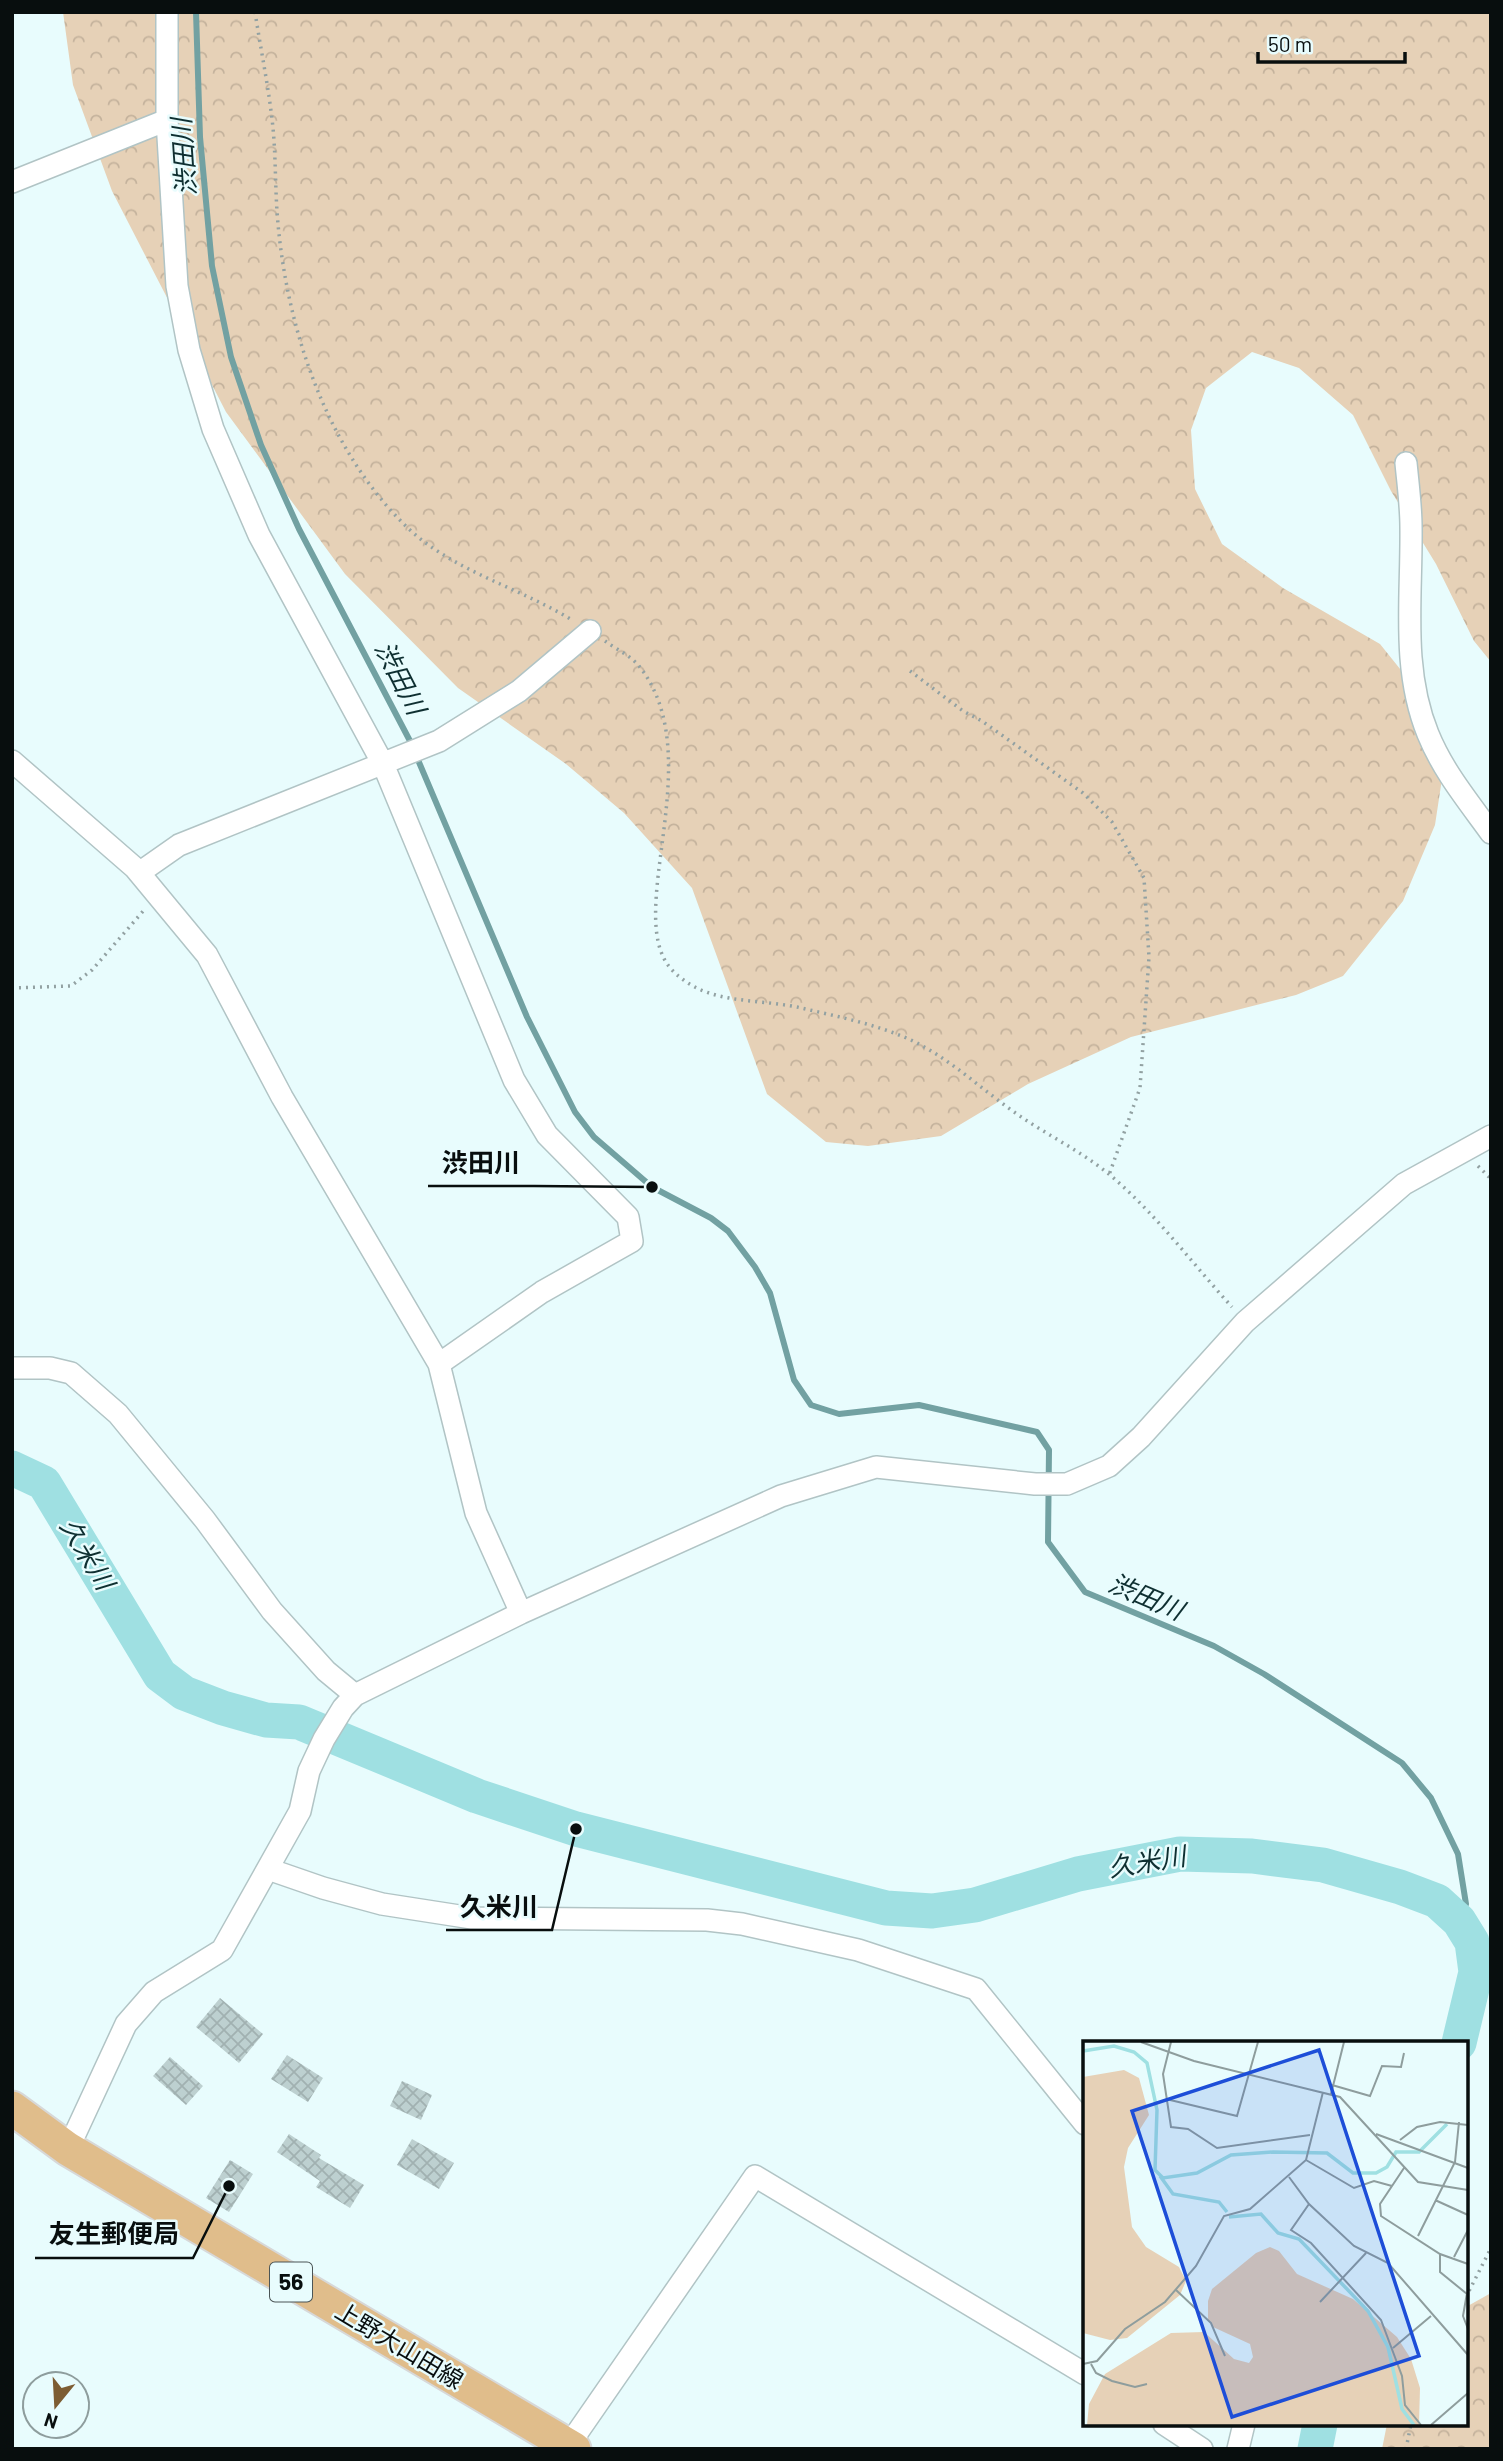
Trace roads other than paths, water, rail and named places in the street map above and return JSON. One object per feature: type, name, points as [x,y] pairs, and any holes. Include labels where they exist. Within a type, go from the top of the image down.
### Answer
[{"type":"main road","name":"上野大山田線","points":[[14,2113],[68,2149],[570,2448]]},
{"type":"street","points":[[167,12],[167,120],[177,286],[189,350],[214,429],[258,535],[389,762],[514,1080],[547,1135],[628,1217],[632,1241],[542,1292],[439,1364]]},
{"type":"street","points":[[12,182],[167,120]]},
{"type":"street","points":[[1406,463],[1411,527],[1409,628],[1416,696],[1429,735],[1462,798],[1491,833]]},
{"type":"street","points":[[139,873],[179,845],[439,741],[519,691],[590,631]]},
{"type":"street","points":[[12,761],[139,873],[207,955],[282,1097],[439,1364],[476,1513],[521,1612]]},
{"type":"street","points":[[68,2149],[126,2024],[154,1992],[222,1951],[300,1811],[309,1771],[349,1701],[521,1612],[781,1496],[876,1467],[1035,1484],[1067,1484],[1109,1466],[1245,1322],[1404,1184],[1491,1136]]},
{"type":"street","points":[[12,1368],[50,1368],[71,1373],[118,1414],[205,1520],[272,1611],[349,1701]]},
{"type":"street","points":[[268,1869],[382,1904],[472,1917],[707,1920],[742,1924],[858,1950],[976,1989],[1083,2122]]},
{"type":"street","points":[[570,2448],[755,2176],[1083,2373]]},
{"type":"street","points":[[1167,2426],[1202,2449]]},
{"type":"street","points":[[1238,2449],[1244,2426]]},
{"type":"waterway","name":"渋田川","points":[[196,12],[200,137],[212,266],[231,357],[261,445],[299,529],[410,741],[527,1017],[575,1112],[594,1137],[652,1187],[711,1218],[728,1231],[755,1267],[770,1293],[794,1380],[811,1405],[839,1414],[919,1405],[1037,1432],[1049,1450],[1048,1542],[1085,1592],[1214,1646],[1264,1674],[1402,1763],[1431,1798],[1458,1854],[1466,1904],[1459,1921]]},
{"type":"waterway","name":"久米川","points":[[12,1468],[44,1483],[160,1675],[184,1693],[266,1720],[299,1722],[477,1796],[576,1829],[886,1908],[932,1911],[975,1905],[1078,1874],[1180,1854],[1252,1856],[1323,1865],[1400,1887],[1437,1901],[1459,1921],[1472,1942],[1476,1972],[1459,2041]]},
{"type":"waterway","name":"久米川","points":[[1315,2449],[1320,2426]]},
{"type":"place","name":"渋田川","points":[[652,1187]]},
{"type":"place","name":"久米川","points":[[576,1829]]},
{"type":"place","name":"友生郵便局","points":[[229,2186]]}]
